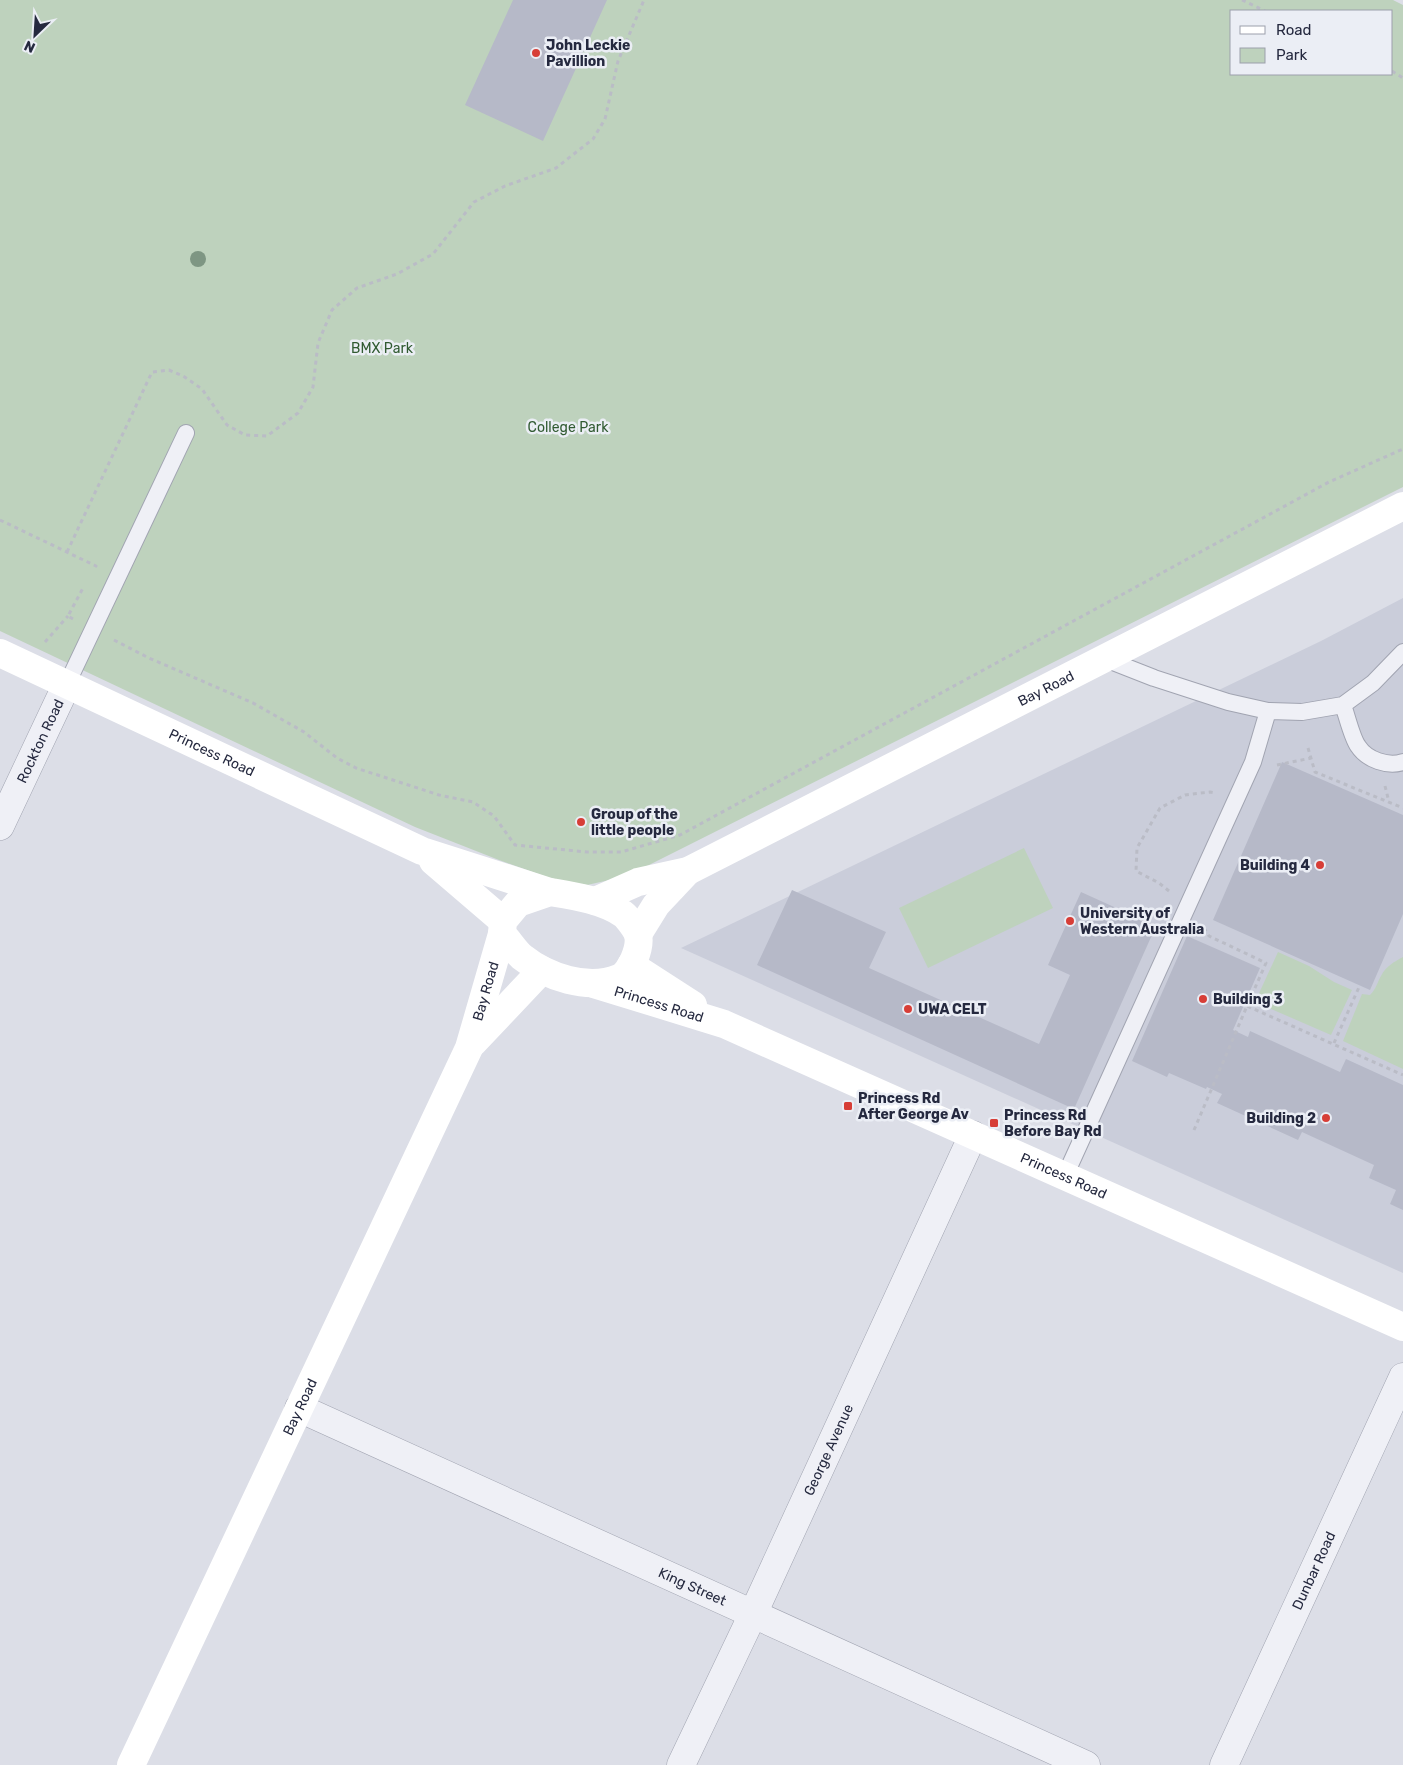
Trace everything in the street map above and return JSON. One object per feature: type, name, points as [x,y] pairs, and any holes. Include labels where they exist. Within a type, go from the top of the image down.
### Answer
[{"type":"street","name":"Bay Road","points":[[595,901],[638,882],[688,871],[1403,506]]},
{"type":"street","name":"Princess Road","points":[[0,653],[422,852],[550,892]]},
{"type":"street","name":"Rockton Road","points":[[0,826],[67,684]]},
{"type":"street","name":"Princess Road","points":[[422,852],[503,927]]},
{"type":"street","name":"Bay Road","points":[[638,934],[656,905],[688,871]]},
{"type":"street","points":[[550,892],[595,901],[624,914],[638,934],[638,949],[632,965],[621,978],[594,984],[569,980],[542,970],[521,956],[503,927],[518,902],[550,892]]},
{"type":"street","name":"Bay Road","points":[[130,1765],[468,1048],[503,927]]},
{"type":"street","name":"Princess Road","points":[[632,965],[724,1024]]},
{"type":"street","name":"Bay Road","points":[[468,1048],[542,970]]},
{"type":"street","name":"Princess Road","points":[[594,984],[724,1024],[1403,1328]]},
{"type":"street","name":"George Avenue","points":[[681,1765],[753,1614],[973,1134]]},
{"type":"street","name":"Dunbar Road","points":[[1224,1765],[1403,1377]]},
{"type":"street","name":"King Street","points":[[299,1408],[1086,1765]]},
{"type":"lane","points":[[67,684],[186,433]]},
{"type":"lane","points":[[1103,658],[1154,678],[1228,702],[1268,710],[1302,712],[1343,706],[1373,683],[1403,652]]},
{"type":"lane","points":[[1343,706],[1357,746],[1380,763],[1403,762]]},
{"type":"lane","points":[[1065,1176],[1237,798],[1249,770],[1268,710]]},
{"type":"path","points":[[67,552],[152,372],[169,370],[183,376],[202,389],[227,425],[245,435],[267,436],[298,413],[313,387],[318,344],[332,310],[357,288],[397,274],[433,254],[474,202],[505,186],[556,168],[593,139],[605,119],[618,60],[644,0]]},
{"type":"path","points":[[1242,0],[1263,10]]},
{"type":"path","points":[[68,616],[149,658],[253,703],[304,732],[337,758],[356,768],[439,795],[473,802],[494,816],[515,844],[587,852],[621,852],[680,835],[1329,482],[1403,449]]},
{"type":"path","points":[[0,520],[96,566],[91,574]]},
{"type":"path","points":[[44,643],[68,616],[86,583]]},
{"type":"path","points":[[1308,748],[1315,772],[1403,808]]},
{"type":"path","points":[[1249,770],[1311,758]]},
{"type":"path","points":[[1194,1130],[1266,963],[1209,936],[1188,905],[1159,883],[1136,871],[1136,848],[1160,808],[1185,795],[1210,792],[1237,798]]},
{"type":"path","points":[[1334,1043],[1360,985]]},
{"type":"path","points":[[1247,1006],[1403,1075]]},
{"type":"shaded area","name":"University of Western Australia","points":[[1403,598],[1403,1273],[681,948],[1321,641]]},
{"type":"green space","name":"College Park","points":[[0,0],[1393,0],[1403,5],[1403,487],[645,867],[614,879],[587,885],[561,882],[415,827],[0,631]]},
{"type":"green space","points":[[1024,848],[1053,908],[928,968],[899,908]]},
{"type":"green space","points":[[1278,952],[1309,966],[1334,982],[1352,990],[1331,1035],[1255,1002]]},
{"type":"green space","points":[[1403,957],[1403,1069],[1343,1041],[1362,994],[1370,995],[1385,970]]},
{"type":"building","name":"John Leckie Pavillion","points":[[513,0],[607,0],[543,141],[465,105]]},
{"type":"building","name":"Building 4","points":[[1282,762],[1403,815],[1403,914],[1370,990],[1213,920]]},
{"type":"building","name":"UWA CELT","points":[[792,890],[886,932],[869,968],[1039,1044],[1070,975],[1048,965],[1081,892],[1156,926],[1074,1109],[757,965]]},
{"type":"building","points":[[1187,936],[1260,968],[1233,1030],[1248,1037],[1250,1031],[1340,1072],[1346,1059],[1403,1085],[1403,1210],[1390,1204],[1396,1190],[1369,1178],[1374,1165],[1302,1132],[1298,1140],[1217,1103],[1222,1094],[1169,1073],[1167,1077],[1132,1061]]},
{"type":"place","name":"John Leckie Pavillion","points":[[536,53]]},
{"type":"place","name":"Group of the little people","points":[[581,822]]},
{"type":"place","name":"Building 4","points":[[1320,865]]},
{"type":"place","name":"University of Western Australia","points":[[1070,921]]},
{"type":"place","name":"Building 3","points":[[1203,999]]},
{"type":"place","name":"UWA CELT","points":[[908,1009]]},
{"type":"place","name":"Princess Rd After George Av","points":[[848,1106]]},
{"type":"place","name":"Building 2","points":[[1326,1118]]},
{"type":"place","name":"Princess Rd Before Bay Rd","points":[[994,1123]]},
{"type":"park label","name":"BMX Park","points":[[382,348]]}]
